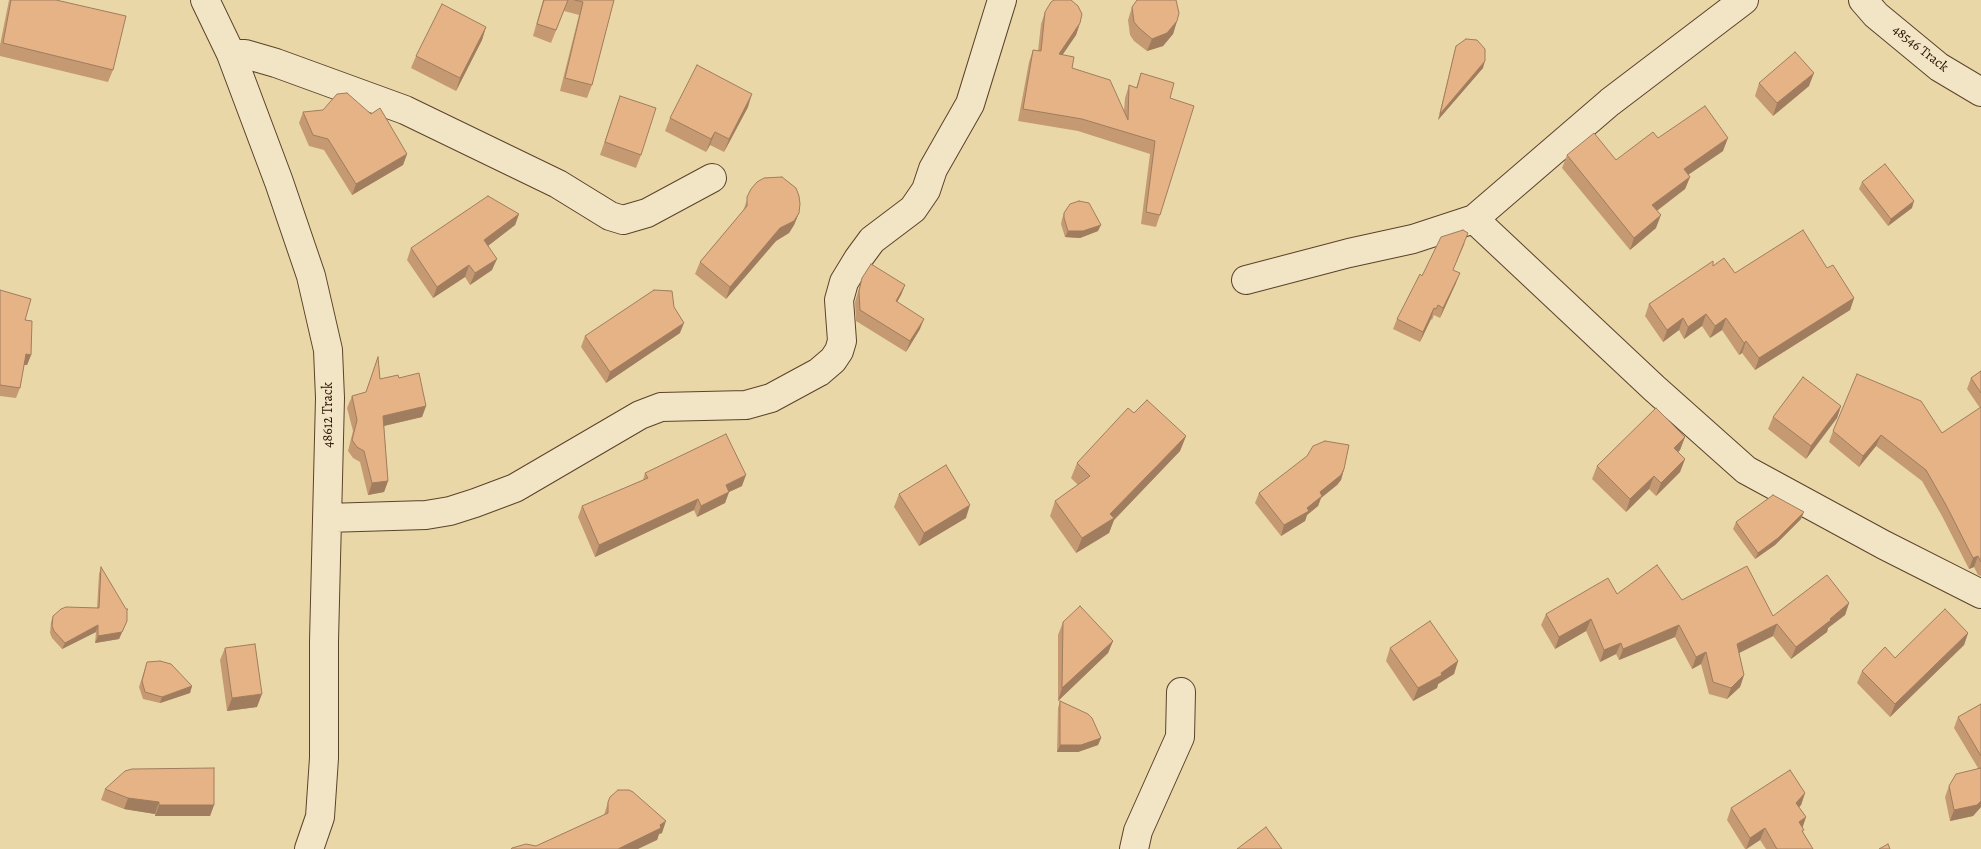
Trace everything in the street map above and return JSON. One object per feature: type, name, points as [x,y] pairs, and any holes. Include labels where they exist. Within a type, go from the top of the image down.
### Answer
[{"type":"street","name":"48612 Track","points":[[205,0],[231,54],[279,182],[311,276],[328,350],[330,398],[324,641],[324,758],[320,818],[309,849]]},
{"type":"street","points":[[327,518],[426,514],[450,511],[515,488],[640,415],[660,407],[746,405],[771,398],[819,372],[839,352],[842,341],[839,300],[844,282],[858,258],[872,240],[913,209],[926,190],[933,169],[970,104],[1002,0]]},
{"type":"street","points":[[1246,280],[1349,253],[1413,239],[1474,219],[1610,102],[1744,0]]},
{"type":"street","name":"48546 Track","points":[[1863,0],[1876,15],[1939,67],[1981,92]]},
{"type":"street","points":[[231,54],[245,54],[276,63],[406,110],[558,184],[610,216],[623,220],[647,213],[712,178]]},
{"type":"street","points":[[1474,219],[1654,388],[1746,470],[1884,545],[1981,594]]},
{"type":"street","points":[[1134,849],[1138,831],[1180,737],[1181,692]]},
{"type":"building","points":[[11,0],[56,0],[126,16],[113,70],[3,43]]},
{"type":"building","points":[[544,0],[568,0],[556,30],[537,24]]},
{"type":"building","points":[[575,0],[614,0],[592,85],[565,78],[583,2]]},
{"type":"building","points":[[1054,0],[1071,0],[1078,6],[1082,14],[1080,23],[1059,54],[1074,57],[1072,68],[1110,80],[1128,120],[1129,85],[1137,88],[1141,73],[1174,83],[1170,98],[1194,106],[1160,215],[1146,212],[1155,141],[1082,119],[1023,109],[1033,50],[1041,51],[1045,12]]},
{"type":"building","points":[[1137,0],[1176,0],[1179,13],[1177,21],[1167,33],[1152,39],[1134,22],[1132,7]]},
{"type":"building","points":[[442,4],[486,27],[460,78],[416,56]]},
{"type":"building","points":[[1466,39],[1477,40],[1485,49],[1485,61],[1440,114],[1456,46]]},
{"type":"building","points":[[1795,52],[1814,73],[1777,103],[1759,83]]},
{"type":"building","points":[[697,65],[752,94],[729,139],[715,132],[711,139],[670,118]]},
{"type":"building","points":[[347,93],[371,114],[380,108],[407,154],[356,184],[328,139],[313,135],[303,112],[323,110],[337,94]]},
{"type":"building","points":[[620,96],[656,108],[641,155],[605,142]]},
{"type":"building","points":[[1705,106],[1728,138],[1684,169],[1690,177],[1652,205],[1661,215],[1634,238],[1567,155],[1594,133],[1616,160],[1653,132],[1658,138]]},
{"type":"building","points":[[1885,164],[1914,201],[1891,219],[1862,182]]},
{"type":"building","points":[[782,177],[796,188],[800,204],[799,213],[794,221],[780,228],[730,287],[700,262],[747,206],[747,197],[757,182],[764,178]]},
{"type":"building","points":[[488,196],[519,214],[484,240],[497,259],[475,273],[469,265],[437,287],[411,248]]},
{"type":"building","points":[[1079,201],[1089,203],[1101,225],[1083,231],[1068,231],[1064,213],[1070,204]]},
{"type":"building","points":[[1463,230],[1468,233],[1453,270],[1460,273],[1443,308],[1438,305],[1436,309],[1434,308],[1423,332],[1397,319],[1420,274],[1422,276],[1441,237]]},
{"type":"building","points":[[1803,230],[1827,268],[1833,265],[1854,298],[1759,358],[1746,341],[1744,343],[1726,318],[1715,326],[1706,314],[1688,327],[1683,318],[1667,330],[1649,304],[1713,261],[1713,266],[1724,258],[1735,273]]},
{"type":"building","points":[[871,264],[905,285],[896,301],[924,319],[910,341],[860,310],[859,291],[862,278]]},
{"type":"building","points":[[0,290],[31,299],[25,320],[32,321],[31,355],[26,354],[20,388],[0,385]]},
{"type":"building","points":[[654,290],[672,291],[674,307],[684,323],[610,372],[585,336]]},
{"type":"building","points":[[378,357],[380,379],[398,375],[399,378],[419,373],[426,406],[383,416],[388,481],[372,483],[364,451],[357,447],[352,440],[357,420],[352,396],[366,392]]},
{"type":"building","points":[[1981,371],[1981,393],[1971,378]]},
{"type":"building","points":[[1857,374],[1921,401],[1942,433],[1981,407],[1981,562],[1978,556],[1973,558],[1926,470],[1881,435],[1863,456],[1833,431]]},
{"type":"building","points":[[1803,377],[1841,406],[1811,446],[1773,417]]},
{"type":"building","points":[[1147,400],[1186,436],[1110,514],[1114,518],[1082,538],[1055,501],[1090,476],[1077,463],[1128,408],[1134,413]]},
{"type":"building","points":[[1656,408],[1685,437],[1674,448],[1685,459],[1661,483],[1654,476],[1630,499],[1597,466]]},
{"type":"building","points":[[726,434],[746,475],[726,485],[729,492],[701,506],[698,499],[599,545],[582,506],[648,478],[645,473]]},
{"type":"building","points":[[1325,441],[1349,445],[1344,469],[1341,475],[1320,492],[1322,496],[1307,508],[1309,511],[1284,525],[1259,493],[1307,456],[1313,446]]},
{"type":"building","points":[[946,465],[970,505],[924,533],[899,494]]},
{"type":"building","points":[[1773,495],[1804,512],[1778,538],[1758,553],[1736,522]]},
{"type":"building","points":[[1657,565],[1682,600],[1747,566],[1773,616],[1827,575],[1849,603],[1831,620],[1796,647],[1777,624],[1737,644],[1744,675],[1731,688],[1713,682],[1706,652],[1696,657],[1679,625],[1623,649],[1621,643],[1604,650],[1591,619],[1559,637],[1546,614],[1608,578],[1617,594]]},
{"type":"building","points":[[101,567],[126,609],[128,609],[127,621],[122,632],[98,636],[98,625],[65,643],[54,631],[52,626],[53,616],[66,607],[99,608]]},
{"type":"building","points":[[1080,606],[1113,641],[1062,688],[1063,622]]},
{"type":"building","points":[[1945,609],[1968,633],[1895,704],[1862,671],[1885,647],[1895,658]]},
{"type":"building","points":[[1430,621],[1458,661],[1441,673],[1442,675],[1418,688],[1390,648]]},
{"type":"building","points":[[255,644],[262,694],[232,698],[225,648]]},
{"type":"building","points":[[160,661],[171,664],[192,686],[162,697],[145,692],[142,681],[147,662]]},
{"type":"building","points":[[1060,701],[1088,714],[1092,718],[1101,738],[1081,745],[1060,745]]},
{"type":"building","points":[[1981,704],[1981,756],[1958,717]]},
{"type":"building","points":[[214,768],[214,805],[159,805],[159,802],[128,798],[105,789],[125,771],[132,769]]},
{"type":"building","points":[[1981,768],[1981,801],[1977,805],[1954,810],[1949,786],[1956,774]]},
{"type":"building","points":[[1790,770],[1805,793],[1796,803],[1806,817],[1799,822],[1813,849],[1777,849],[1765,828],[1750,838],[1731,808]]},
{"type":"building","points":[[618,790],[633,792],[666,821],[660,825],[661,828],[618,849],[511,849],[526,844],[536,846],[608,813],[610,797]]},
{"type":"building","points":[[1266,827],[1282,849],[1237,849]]},
{"type":"building","points":[[1888,844],[1890,849],[1879,849]]}]
